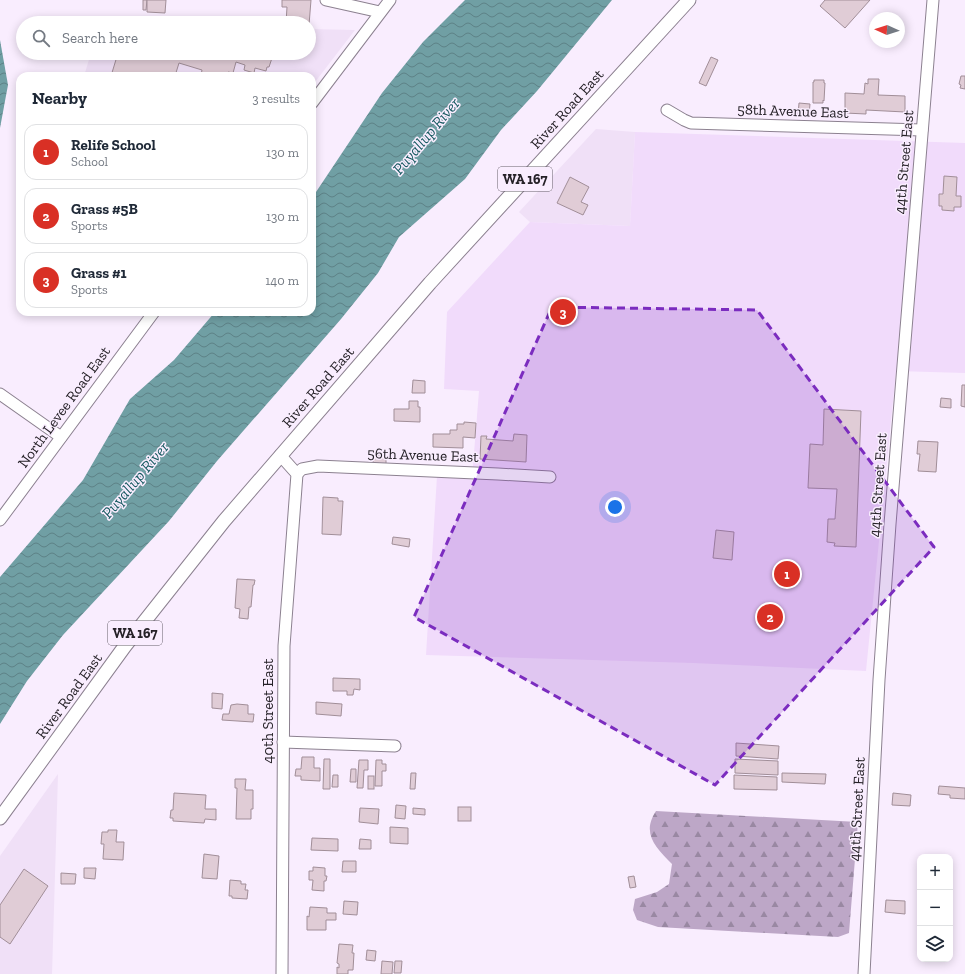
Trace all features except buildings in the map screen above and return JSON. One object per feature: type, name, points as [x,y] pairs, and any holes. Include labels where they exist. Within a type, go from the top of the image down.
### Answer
[{"type":"main road","name":"River Road East","points":[[0,818],[125,646],[186,568],[280,455],[430,283],[689,0]]},
{"type":"street","points":[[326,0],[380,12]]},
{"type":"street","points":[[316,98],[390,0]]},
{"type":"street","name":"44th Street East","points":[[864,974],[878,680],[893,477],[934,0]]},
{"type":"street","name":"58th Avenue East","points":[[668,110],[691,123],[922,130]]},
{"type":"street","name":"North Levee Road East","points":[[0,520],[151,316]]},
{"type":"street","points":[[0,394],[61,437]]},
{"type":"street","points":[[280,455],[297,474]]},
{"type":"street","name":"56th Avenue East","points":[[297,474],[302,470],[318,466],[550,477]]},
{"type":"street","name":"40th Street East","points":[[282,974],[284,646],[297,474]]},
{"type":"street","points":[[283,742],[396,746]]},
{"type":"highlighted area","points":[[552,307],[757,310],[934,547],[715,785],[414,617]]},
{"type":"shaded area","points":[[316,29],[355,30],[316,81],[316,72],[85,72],[89,60],[316,60]]},
{"type":"shaded area","points":[[596,129],[635,132],[630,226],[530,222],[519,212]]},
{"type":"shaded area","points":[[635,132],[965,143],[965,373],[896,371],[866,671],[693,663],[426,655],[437,476],[472,478],[479,391],[444,389],[447,312],[530,222],[630,226]]},
{"type":"shaded area","points":[[58,774],[52,974],[0,974],[0,856]]},
{"type":"green space","points":[[656,811],[858,822],[849,933],[838,937],[658,927],[637,920],[633,910],[635,899],[657,892],[669,884],[672,864],[656,846],[650,833],[652,819]]},
{"type":"water","name":"Puyallup River","points":[[465,0],[612,0],[537,91],[501,130],[465,179],[399,237],[378,273],[341,319],[217,461],[169,521],[63,635],[27,681],[0,724],[0,577],[83,480],[130,399],[174,360],[212,316],[316,316],[316,192],[382,93],[423,42]]},
{"type":"water","points":[[0,40],[8,85],[0,128]]},
{"type":"place","name":"Grass #1","points":[[563,312]]},
{"type":"place","name":"Relife School","points":[[787,574]]},
{"type":"place","name":"Grass #5B","points":[[770,617]]}]
